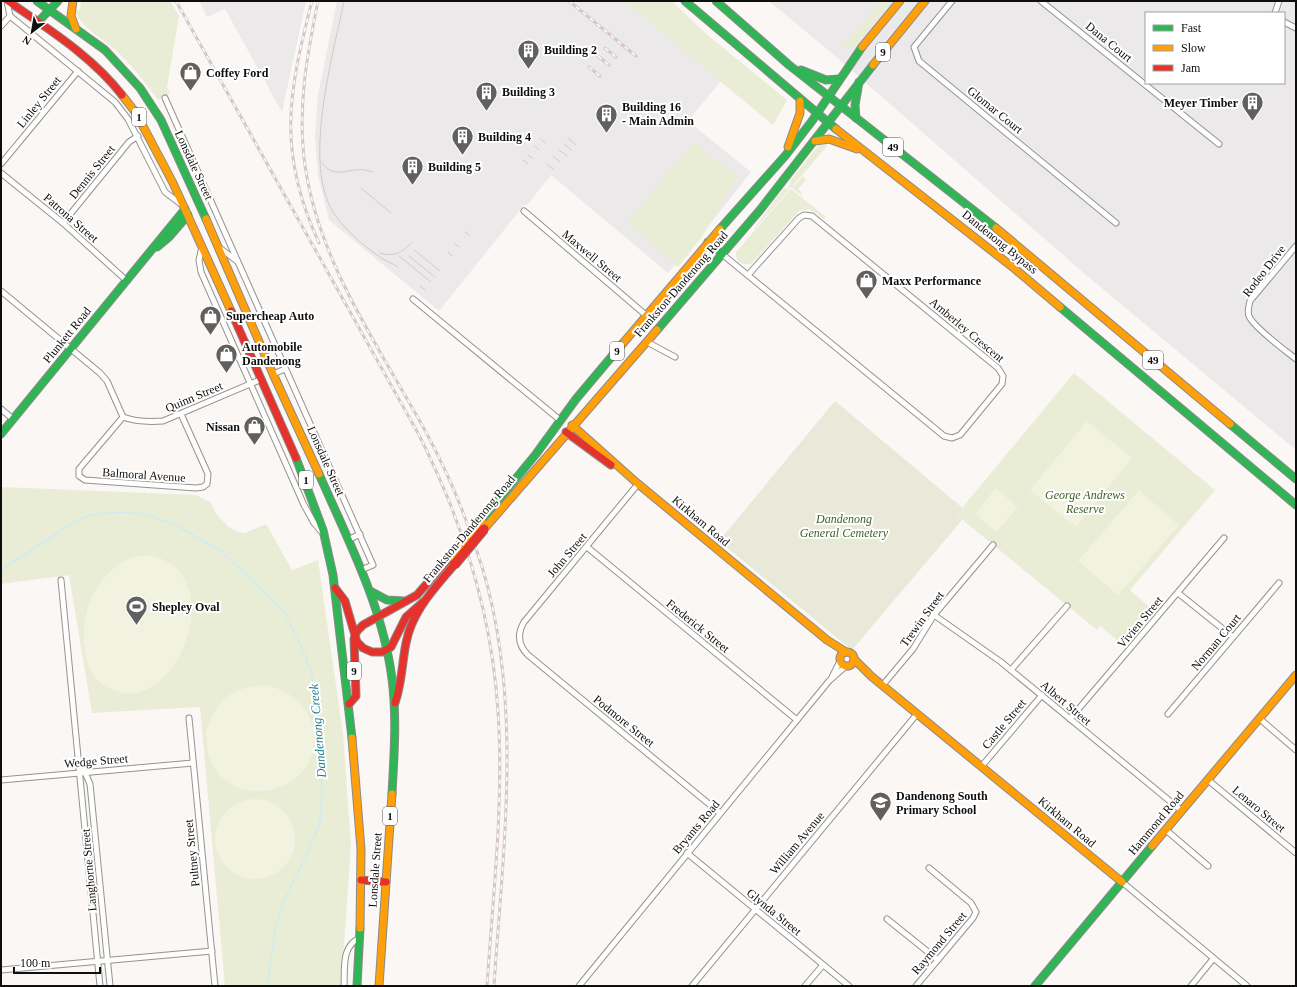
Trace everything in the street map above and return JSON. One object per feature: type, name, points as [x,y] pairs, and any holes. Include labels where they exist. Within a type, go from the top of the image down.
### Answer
[{"type":"main road","name":"1","points":[[7,1],[37,21]]},
{"type":"main road","points":[[37,21],[45,5],[58,1]]},
{"type":"main road","points":[[73,1],[71,16],[76,28]]},
{"type":"main road","name":"Dandenong Bypass","points":[[685,1],[800,101],[1033,283],[1296,505]]},
{"type":"main road","name":"Dandenong Bypass","points":[[716,1],[789,65],[1010,240],[1296,479]]},
{"type":"main road","name":"Frankston-Dandenong Road","points":[[394,705],[400,692],[408,632],[414,615],[453,560],[482,525],[576,399],[708,242],[785,156],[816,114],[839,79],[900,1]]},
{"type":"main road","name":"Frankston-Dandenong Road","points":[[482,525],[647,342],[722,254],[925,1]]},
{"type":"main road","name":"Lonsdale Street","points":[[45,5],[110,55],[143,93],[161,120],[219,248],[370,592],[387,650],[392,679],[394,705],[394,759],[379,986]]},
{"type":"main road","name":"Lonsdale Street","points":[[37,21],[98,67],[124,96],[144,127],[186,210],[262,379],[303,473],[324,533],[334,586],[349,704],[359,817],[361,880],[357,986]]},
{"type":"main road","points":[[789,65],[826,80],[839,79]]},
{"type":"main road","points":[[856,118],[855,106],[860,81]]},
{"type":"main road","points":[[785,156],[800,113],[800,101]]},
{"type":"main road","points":[[815,140],[829,139],[864,152]]},
{"type":"main road","name":"Plunkett Road","points":[[1,434],[72,350],[152,251],[169,237],[186,210],[198,202]]},
{"type":"main road","points":[[708,242],[722,254]]},
{"type":"main road","points":[[647,316],[660,327]]},
{"type":"main road","points":[[262,379],[273,374]]},
{"type":"main road","name":"Kirkham Road","points":[[560,420],[569,429],[827,640],[846,660],[871,676],[1122,882]]},
{"type":"main road","name":"Frankston-Dandenong Road","points":[[378,617],[410,600],[453,560]]},
{"type":"main road","points":[[334,586],[345,601],[358,644],[366,650],[376,653],[387,650],[395,642],[406,616],[423,602]]},
{"type":"main road","points":[[370,592],[390,601],[410,600]]},
{"type":"main road","name":"9","points":[[349,704],[356,696],[353,645],[355,636],[363,625],[378,617]]},
{"type":"main road","name":"Hammond Road","points":[[1035,986],[1296,675]]},
{"type":"main road","points":[[361,880],[386,882]]},
{"type":"street","points":[[1,26],[10,16],[7,1]]},
{"type":"street","name":"Glomar Court","points":[[952,1],[914,47],[919,61],[1116,222]]},
{"type":"street","name":"Dana Court","points":[[1041,1],[1219,144]]},
{"type":"street","points":[[1275,12],[1279,1]]},
{"type":"street","name":"Lonsdale Street","points":[[10,16],[118,105],[125,113],[138,136],[165,192],[186,210]]},
{"type":"street","points":[[1285,22],[1296,28]]},
{"type":"street","name":"Linley Street","points":[[1,164],[78,71]]},
{"type":"street","name":"Lonsdale Street","points":[[165,98],[373,565],[361,570]]},
{"type":"street","name":"Dennis Street","points":[[63,223],[129,142],[138,136]]},
{"type":"street","name":"Patrona Street","points":[[1,173],[63,223],[127,281]]},
{"type":"street","points":[[198,202],[209,196]]},
{"type":"street","name":"Maxwell Street","points":[[524,211],[647,316]]},
{"type":"street","name":"Amberley Crescent","points":[[722,254],[946,437],[955,438],[962,433],[1002,384],[1003,376],[998,368],[814,217],[806,215],[799,218],[748,275]]},
{"type":"street","points":[[202,246],[199,260],[200,270],[310,517],[324,533]]},
{"type":"street","name":"Rodeo Drive","points":[[1296,246],[1250,301],[1248,309],[1250,318],[1259,329],[1296,359]]},
{"type":"street","points":[[219,248],[237,261]]},
{"type":"street","points":[[1,291],[107,381],[123,417]]},
{"type":"street","name":"Kirkham Road","points":[[413,299],[560,420]]},
{"type":"street","points":[[647,342],[675,357]]},
{"type":"street","points":[[273,374],[285,369]]},
{"type":"street","name":"Quinn Street","points":[[123,417],[146,422],[163,421],[262,379]]},
{"type":"street","points":[[1,409],[13,419]]},
{"type":"street","name":"Balmoral Avenue","points":[[123,417],[79,468],[79,476],[85,480],[196,488],[203,487],[207,484],[208,474],[181,414]]},
{"type":"street","name":"John Street","points":[[520,640],[520,631],[524,622],[587,547],[637,484]]},
{"type":"street","points":[[348,540],[360,534]]},
{"type":"street","name":"Vivien Street","points":[[1070,719],[1224,538]]},
{"type":"street","name":"Trewin Street","points":[[882,686],[910,653],[934,615],[993,545]]},
{"type":"street","name":"Frederick Street","points":[[587,547],[797,720]]},
{"type":"street","name":"Langhorne Street","points":[[61,580],[100,986]]},
{"type":"street","name":"Norman Court","points":[[1168,714],[1279,583]]},
{"type":"street","points":[[1178,592],[1233,637]]},
{"type":"street","points":[[1011,670],[1067,606]]},
{"type":"street","name":"Albert Street","points":[[934,615],[1011,670],[1182,811]]},
{"type":"street","name":"Podmore Street","points":[[520,640],[521,646],[528,655],[720,813]]},
{"type":"street","name":"Bryants Road","points":[[829,681],[846,660]]},
{"type":"street","name":"Bryants Road","points":[[579,986],[846,660]]},
{"type":"street","name":"Castle Street","points":[[981,767],[1042,695]]},
{"type":"street","name":"William Avenue","points":[[692,986],[917,714]]},
{"type":"street","name":"Pultney Street","points":[[189,718],[215,986]]},
{"type":"street","points":[[1260,719],[1296,750]]},
{"type":"street","name":"Langhorne Street","points":[[78,754],[90,784],[110,986]]},
{"type":"street","name":"Wedge Street","points":[[1,780],[86,771],[193,763]]},
{"type":"street","name":"Lenaro Street","points":[[1208,780],[1296,853]]},
{"type":"street","points":[[1166,830],[1208,866]]},
{"type":"street","name":"Glynda Street","points":[[687,853],[849,986]]},
{"type":"street","name":"Raymond Street","points":[[916,986],[973,918],[976,912],[971,903],[929,868]]},
{"type":"street","name":"Kirkham Road","points":[[1122,882],[1247,986]]},
{"type":"street","points":[[886,919],[938,960]]},
{"type":"street","points":[[344,986],[348,947],[353,941],[360,938]]},
{"type":"street","points":[[1,970],[212,951]]},
{"type":"street","points":[[1191,986],[1214,959]]},
{"type":"street","points":[[805,986],[823,965]]},
{"type":"shaded area","points":[[199,1],[306,1],[282,112],[225,9],[207,17]]},
{"type":"shaded area","points":[[337,1],[623,1],[721,81],[688,121],[751,172],[699,238],[668,273],[551,175],[527,205],[524,205],[439,311],[329,220],[318,175],[315,135],[318,95]]},
{"type":"shaded area","points":[[769,1],[1296,1],[1296,450],[1086,275],[834,55]]},
{"type":"green space","points":[[81,1],[170,1],[179,16],[167,87],[170,93],[158,100],[129,63],[118,52],[87,28],[75,11],[80,10]]},
{"type":"green space","points":[[623,1],[672,1],[705,33],[787,100],[773,125]]},
{"type":"green space","points":[[879,1],[890,1],[858,44],[850,48],[841,44],[841,41],[845,43]]},
{"type":"green space","points":[[828,141],[827,146],[790,189],[788,188],[791,182],[790,181],[818,146],[821,143]]},
{"type":"green space","points":[[693,142],[738,177],[701,238],[678,267],[627,223]]},
{"type":"green space","points":[[803,176],[806,180],[798,189],[802,193],[801,195],[792,188]]},
{"type":"green space","points":[[784,188],[789,190],[754,230],[754,229]]},
{"type":"green space","points":[[791,189],[826,217],[824,219],[810,209],[799,211],[752,263],[743,264],[740,262],[737,258],[736,252]]},
{"type":"green space","name":"George Andrews Reserve","points":[[1074,373],[1215,490],[1130,590],[1153,610],[1123,645],[1100,626],[1097,630],[958,516],[964,509],[962,508]]},
{"type":"green space","name":"Dandenong General Cemetery","points":[[835,401],[964,509],[958,516],[962,520],[852,650],[719,541]]},
{"type":"green space","points":[[1087,421],[1132,458],[1076,527],[1030,490]]},
{"type":"green space","points":[[1,487],[196,495],[211,503],[216,514],[229,527],[238,532],[245,533],[266,524],[292,570],[318,560],[343,734],[351,846],[341,986],[225,986],[200,707],[92,713],[69,575],[1,584]]},
{"type":"green space","points":[[996,488],[1018,507],[996,532],[975,514]]},
{"type":"green space","points":[[1139,490],[1179,525],[1118,595],[1078,561]]},
{"type":"green space","name":"Shepley Oval","points":[[145,555],[173,565],[188,586],[192,613],[186,642],[172,668],[153,686],[129,693],[102,684],[94,676],[85,656],[85,620],[91,599],[100,583],[108,574],[117,565],[133,557]]},
{"type":"green space","points":[[266,685],[287,693],[303,706],[310,719],[314,743],[308,764],[295,779],[276,788],[256,791],[236,787],[219,774],[208,752],[206,734],[205,735],[209,723],[219,704],[233,692],[253,686]]},
{"type":"green space","points":[[255,799],[270,802],[283,811],[292,824],[295,839],[292,854],[283,867],[270,876],[255,879],[240,876],[227,867],[218,854],[215,839],[218,824],[227,811],[240,802]]},
{"type":"waterway","name":"Dandenong Creek","points":[[1,570],[77,520],[95,514],[123,512],[143,514],[172,523],[221,551],[285,613],[305,655],[312,675],[318,722],[322,791],[320,821],[315,836],[283,903],[275,930],[267,986]]},
{"type":"tram line","points":[[344,1],[327,80],[320,140],[321,169],[325,194],[339,221],[374,253],[398,267]]},
{"type":"tram line","points":[[568,138],[576,145]]},
{"type":"tram line","points":[[541,139],[545,143]]},
{"type":"tram line","points":[[564,144],[571,150]]},
{"type":"tram line","points":[[535,146],[539,150]]},
{"type":"tram line","points":[[559,150],[567,156]]},
{"type":"tram line","points":[[528,155],[532,158]]},
{"type":"tram line","points":[[553,156],[560,162]]},
{"type":"tram line","points":[[523,160],[528,164]]},
{"type":"tram line","points":[[321,161],[326,168],[332,171],[344,172],[364,170],[372,172]]},
{"type":"tram line","points":[[547,164],[554,170]]},
{"type":"tram line","points":[[361,188],[391,213]]},
{"type":"tram line","points":[[465,232],[469,235]]},
{"type":"tram line","points":[[380,253],[389,255],[401,252],[411,243]]},
{"type":"tram line","points":[[455,244],[459,247]]},
{"type":"tram line","points":[[414,250],[440,271]]},
{"type":"tram line","points":[[448,252],[452,256]]},
{"type":"tram line","points":[[399,256],[431,282]]},
{"type":"tram line","points":[[409,256],[435,277]]},
{"type":"tram line","points":[[420,286],[425,290]]},
{"type":"railway","points":[[176,1],[419,435],[449,501],[473,569],[489,640],[495,676],[498,712],[500,780],[499,815],[487,986]]},
{"type":"railway","points":[[312,1],[297,65],[291,123],[292,151],[297,180],[306,210],[319,243]]},
{"type":"railway","points":[[318,1],[304,82],[302,123],[305,165],[312,202],[338,272],[354,305],[428,436],[452,485],[478,553],[495,621],[503,673],[507,777],[502,882],[494,986]]},
{"type":"railway","points":[[569,1],[636,56]]},
{"type":"railway","points":[[605,48],[616,57]]},
{"type":"railway","points":[[598,56],[609,65]]},
{"type":"railway","points":[[589,67],[600,76]]},
{"type":"traffic: fast","points":[[37,1],[105,50],[140,88],[161,120],[206,219]]},
{"type":"traffic: fast","points":[[38,22],[58,1]]},
{"type":"traffic: fast","points":[[685,1],[836,129]]},
{"type":"traffic: fast","points":[[716,1],[789,65],[996,228]]},
{"type":"traffic: fast","points":[[720,229],[785,156],[812,121],[862,47]]},
{"type":"traffic: fast","points":[[657,330],[760,210],[873,65]]},
{"type":"traffic: fast","points":[[801,70],[826,80],[839,79]]},
{"type":"traffic: fast","points":[[856,118],[855,105],[859,82]]},
{"type":"traffic: fast","points":[[1,434],[185,209]]},
{"type":"traffic: fast","points":[[157,247],[169,237],[188,215]]},
{"type":"traffic: fast","points":[[708,242],[722,254]]},
{"type":"traffic: fast","points":[[1060,307],[1296,505]]},
{"type":"traffic: fast","points":[[481,521],[536,454],[576,399],[613,355]]},
{"type":"traffic: fast","points":[[1230,424],[1296,479]]},
{"type":"traffic: fast","points":[[296,458],[323,530],[333,575],[352,738]]},
{"type":"traffic: fast","points":[[319,474],[373,600],[387,652],[394,693],[395,736],[392,794]]},
{"type":"traffic: fast","points":[[370,591],[387,600],[404,601]]},
{"type":"traffic: fast","points":[[1035,986],[1152,846]]},
{"type":"traffic: fast","points":[[357,986],[360,928]]},
{"type":"traffic: slow","points":[[73,1],[71,16],[76,29]]},
{"type":"traffic: slow","points":[[862,47],[900,1]]},
{"type":"traffic: slow","points":[[873,65],[925,1]]},
{"type":"traffic: slow","points":[[122,95],[136,113],[173,183],[231,311]]},
{"type":"traffic: slow","points":[[788,147],[800,113],[800,101]]},
{"type":"traffic: slow","points":[[836,129],[1015,269],[1060,307]]},
{"type":"traffic: slow","points":[[815,141],[829,139],[857,149]]},
{"type":"traffic: slow","points":[[206,219],[273,374],[319,474]]},
{"type":"traffic: slow","points":[[996,228],[1230,424]]},
{"type":"traffic: slow","points":[[613,355],[720,229]]},
{"type":"traffic: slow","points":[[484,529],[657,330]]},
{"type":"traffic: slow","points":[[572,425],[637,483],[827,640],[846,652]]},
{"type":"traffic: slow","points":[[451,556],[481,521]]},
{"type":"traffic: slow","points":[[847,652],[852,654],[854,659],[852,664],[847,666],[842,664],[840,659],[842,654],[847,652]]},
{"type":"traffic: slow","points":[[854,659],[871,676],[1122,882]]},
{"type":"traffic: slow","points":[[1152,846],[1296,675]]},
{"type":"traffic: slow","points":[[352,738],[361,849],[360,928]]},
{"type":"traffic: slow","points":[[379,986],[392,794]]},
{"type":"traffic: jam","points":[[8,1],[69,44],[97,68],[122,95]]},
{"type":"traffic: jam","points":[[231,311],[296,458]]},
{"type":"traffic: jam","points":[[566,432],[611,465]]},
{"type":"traffic: jam","points":[[454,565],[484,529]]},
{"type":"traffic: jam","points":[[349,704],[356,696],[354,639],[357,631],[363,625],[417,595],[451,556]]},
{"type":"traffic: jam","points":[[395,703],[401,680],[406,643],[413,621],[425,601],[454,565]]},
{"type":"traffic: jam","points":[[335,588],[345,601],[357,642],[363,648],[372,652],[382,652],[391,647],[406,617],[423,602]]},
{"type":"traffic: jam","points":[[361,880],[386,882]]},
{"type":"place","name":"Building 2","points":[[529,70]]},
{"type":"place","name":"Coffey Ford","points":[[190,92]]},
{"type":"place","name":"Building 3","points":[[487,112]]},
{"type":"place","name":"Meyer Timber","points":[[1253,122]]},
{"type":"place","name":"Building 16 - Main Admin","points":[[607,134]]},
{"type":"place","name":"Building 4","points":[[462,156]]},
{"type":"place","name":"Building 5","points":[[413,186]]},
{"type":"place","name":"Maxx Performance","points":[[867,300]]},
{"type":"place","name":"Supercheap Auto","points":[[210,336]]},
{"type":"place","name":"Automobile Dandenong","points":[[226,374]]},
{"type":"place","name":"Nissan","points":[[255,446]]},
{"type":"place","name":"Shepley Oval","points":[[137,626]]},
{"type":"place","name":"Dandenong South Primary School","points":[[880,822]]}]
